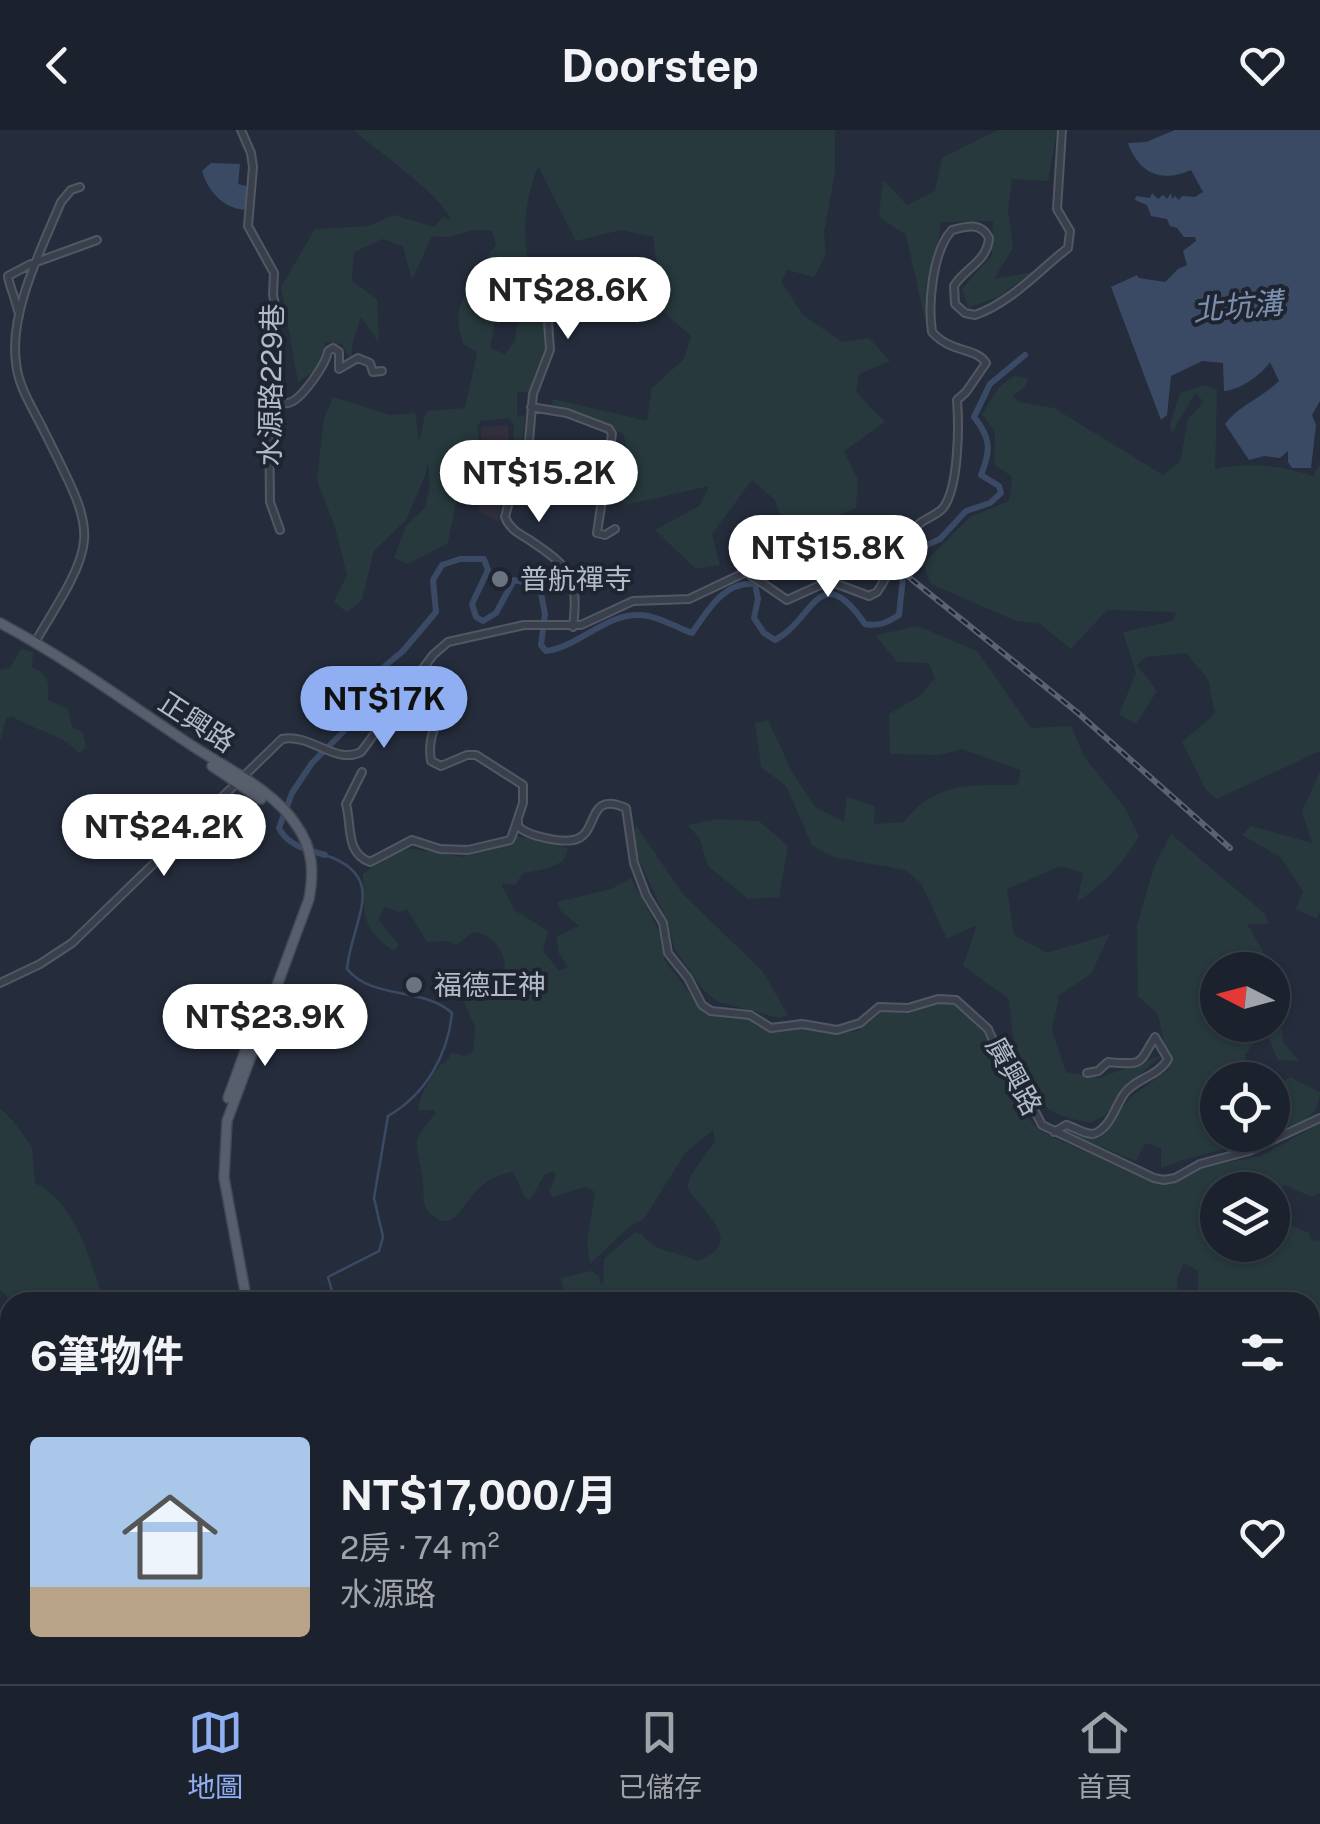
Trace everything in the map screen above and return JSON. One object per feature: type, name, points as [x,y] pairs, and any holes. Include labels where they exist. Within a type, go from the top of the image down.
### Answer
[{"type":"main road","name":"正興路","points":[[0,626],[35,642],[240,781],[283,813],[304,846],[307,882],[231,1086],[218,1143],[218,1177],[243,1292]]},
{"type":"main road","name":"正興路","points":[[0,626],[240,781]]},
{"type":"street","name":"水源路229巷","points":[[240,130],[254,167],[248,226],[274,273],[277,314],[271,352],[274,382],[270,402],[270,502],[280,530]]},
{"type":"street","points":[[0,983],[72,943],[282,738],[295,737],[347,756],[361,752],[432,655],[448,642],[514,626],[573,627],[633,601],[689,599],[743,572],[751,573],[787,600],[829,582],[869,596],[878,592],[916,528],[947,502],[958,418],[956,400],[986,363],[980,354],[946,346],[932,332],[940,248],[952,230],[967,226],[980,228],[989,238],[988,248],[977,264],[954,286],[955,304],[975,316],[1015,293],[1068,248],[1070,231],[1056,201],[1062,130]]},
{"type":"street","points":[[35,642],[74,579],[86,534],[78,498],[23,390],[16,368],[14,333],[18,312],[61,202],[80,186]]},
{"type":"street","points":[[18,312],[16,293],[4,276],[97,240]]},
{"type":"street","points":[[538,274],[539,290],[547,307],[550,350],[533,394],[527,465],[510,498],[506,521],[570,572],[576,595],[573,627]]},
{"type":"street","points":[[270,402],[296,400],[323,368],[332,348],[340,352],[339,369],[358,358],[370,364],[373,372],[382,371]]},
{"type":"street","points":[[531,407],[567,413],[609,429],[612,434],[597,533],[605,535],[616,529]]},
{"type":"street","points":[[362,772],[346,804],[350,816],[348,830],[360,858],[370,862],[412,840],[440,849],[483,848],[510,840],[525,790],[506,773],[471,754],[441,766],[431,761],[431,737],[438,720],[462,693],[455,689],[422,690],[412,683]]},
{"type":"street","name":"廣興路","points":[[518,820],[518,826],[528,835],[574,840],[586,832],[598,808],[612,804],[626,808],[634,863],[646,895],[663,923],[668,953],[706,1008],[750,1014],[771,1028],[802,1024],[837,1030],[860,1022],[879,1006],[908,1008],[956,1000],[988,1028],[1006,1070],[1026,1094],[1038,1122],[1164,1180],[1200,1164],[1250,1151],[1320,1118]]},
{"type":"street","points":[[1054,1132],[1066,1126],[1089,1134],[1098,1132],[1127,1091],[1159,1071],[1168,1059],[1156,1038],[1144,1059],[1132,1064],[1108,1062],[1098,1071],[1087,1072]]},
{"type":"shaded area","points":[[353,130],[835,130],[835,172],[824,232],[826,255],[814,277],[787,270],[781,282],[803,315],[842,342],[869,338],[890,361],[859,374],[856,392],[885,422],[844,451],[858,480],[856,508],[819,524],[786,532],[775,500],[752,480],[712,534],[720,565],[696,569],[655,530],[699,506],[709,486],[621,506],[633,469],[623,433],[550,407],[553,399],[647,421],[652,388],[684,359],[691,336],[663,311],[653,237],[621,230],[576,241],[538,166],[526,219],[530,273],[505,260],[495,277],[500,295],[490,348],[505,354],[515,341],[523,277],[528,278],[530,305],[545,313],[547,352],[531,392],[517,392],[517,415],[525,416],[524,428],[517,472],[505,505],[504,491],[513,465],[514,424],[507,418],[481,421],[477,426],[479,441],[464,462],[448,543],[408,564],[394,558],[406,526],[425,508],[430,487],[428,462],[406,520],[374,551],[362,600],[347,613],[334,601],[347,575],[335,527],[317,480],[324,418],[333,397],[390,415],[415,413],[419,442],[426,411],[465,408],[477,353],[463,344],[459,310],[496,245],[492,231],[432,236],[412,280],[403,246],[382,239],[354,252],[352,281],[377,299],[379,343],[361,317],[351,361],[342,344],[325,342],[316,370],[298,382],[281,287],[315,229],[368,226],[394,215],[434,227],[443,217],[451,220],[422,186]]},
{"type":"shaded area","points":[[998,130],[1057,130],[1048,181],[1012,179],[1008,210],[1013,248],[994,279],[1033,272],[998,297],[968,308],[962,289],[992,255],[993,221],[941,222],[926,324],[906,235],[879,217],[883,180],[907,205],[935,191],[942,158]]},
{"type":"shaded area","points":[[1014,376],[1028,378],[1025,387],[1013,395],[1019,402],[1054,408],[1163,475],[1180,462],[1188,419],[1204,402],[1195,393],[1172,433],[1170,424],[1180,393],[1206,385],[1217,391],[1215,469],[1264,466],[1313,476],[1320,464],[1320,751],[1217,799],[1206,790],[1182,742],[1215,714],[1208,679],[1186,653],[1146,657],[1137,665],[1157,691],[1136,724],[1119,714],[1136,673],[1123,632],[1173,621],[1176,612],[1107,610],[1071,649],[1039,623],[1016,621],[931,584],[923,564],[970,517],[1009,501],[1012,477],[994,464],[995,432],[982,414],[999,387]]},
{"type":"shaded area","points":[[508,425],[510,467],[501,496],[499,522],[479,511],[481,427]]},
{"type":"shaded area","points":[[918,626],[977,651],[1031,728],[1071,726],[1084,756],[1125,808],[1139,836],[1112,873],[1077,902],[1083,873],[1061,866],[1007,889],[1014,935],[1047,953],[1110,934],[1091,974],[1059,995],[1052,1030],[1066,1072],[1099,1078],[1162,1055],[1136,1078],[1105,1115],[1091,1123],[1053,1112],[1032,1091],[1019,1061],[1009,999],[963,966],[977,925],[947,939],[921,883],[905,870],[833,857],[812,845],[786,786],[761,767],[755,723],[768,720],[792,772],[815,807],[844,822],[847,797],[875,806],[874,824],[904,822],[941,792],[969,786],[1018,785],[1021,770],[962,749],[938,755],[890,754],[889,714],[920,696],[935,678],[929,663],[897,662],[875,635]]},
{"type":"shaded area","points":[[21,649],[33,652],[32,667],[47,680],[48,700],[68,709],[72,727],[83,732],[86,747],[79,753],[64,741],[12,716],[6,719],[0,742],[0,670],[10,668]]},
{"type":"shaded area","points":[[1320,772],[1317,919],[1296,909],[1303,891],[1280,857],[1242,835],[1251,826],[1312,843],[1302,811]]},
{"type":"shaded area","points":[[718,819],[759,821],[788,846],[779,897],[748,899],[708,866],[699,837],[687,825]]},
{"type":"shaded area","points":[[636,825],[681,892],[763,972],[788,1015],[779,1018],[718,1002],[703,990],[674,948],[668,923],[632,844]]},
{"type":"shaded area","points":[[1171,834],[1265,914],[1269,924],[1247,924],[1263,952],[1200,952],[1200,1042],[1254,1042],[1245,1055],[1246,1062],[1200,1062],[1200,1152],[1212,1152],[1161,1168],[1161,1148],[1145,1143],[1136,1161],[1065,1132],[1071,1129],[1099,1139],[1130,1098],[1169,1069],[1158,1014],[1138,996],[1137,925],[1154,867]]},
{"type":"shaded area","points":[[515,836],[568,849],[557,864],[523,873],[515,885],[502,886],[514,910],[548,931],[543,951],[559,971],[568,967],[558,952],[557,936],[579,926],[560,910],[557,902],[611,889],[631,878],[659,931],[665,961],[705,1013],[741,1015],[772,1031],[794,1028],[838,1033],[857,1031],[884,1011],[912,1013],[940,998],[972,1018],[984,1034],[1033,1124],[1053,1137],[1151,1180],[1170,1184],[1206,1166],[1268,1152],[1290,1152],[1290,1140],[1320,1123],[1320,1193],[1311,1197],[1290,1187],[1290,1172],[1200,1172],[1200,1262],[1290,1262],[1290,1225],[1309,1233],[1312,1241],[1320,1240],[1320,1292],[1198,1292],[1198,1271],[1184,1263],[1177,1278],[1178,1292],[563,1292],[561,1278],[591,1271],[603,1283],[604,1259],[635,1232],[659,1248],[697,1261],[713,1253],[720,1245],[720,1235],[687,1187],[715,1141],[713,1130],[685,1153],[644,1219],[630,1226],[590,1264],[587,1243],[595,1192],[585,1187],[552,1197],[549,1192],[556,1175],[553,1171],[545,1174],[530,1200],[513,1172],[487,1182],[452,1219],[434,1217],[426,1209],[417,1142],[436,1113],[418,1110],[420,1101],[432,1075],[452,1052],[464,1056],[473,1052],[475,1027],[465,1004],[465,992],[476,986],[498,986],[505,969],[502,952],[491,938],[473,932],[456,945],[448,941],[427,942],[407,909],[399,912],[385,907],[378,919],[399,945],[394,951],[375,935],[366,918],[363,874],[396,850],[463,857],[506,845]]},
{"type":"shaded area","points":[[1270,1042],[1283,1042],[1299,1061],[1278,1060]]},
{"type":"shaded area","points":[[1290,1077],[1320,1092],[1316,1109],[1290,1125]]},
{"type":"shaded area","points":[[0,1108],[32,1147],[35,1183],[50,1193],[72,1219],[101,1292],[0,1290]]},
{"type":"water","points":[[1175,130],[1320,130],[1320,401],[1312,415],[1316,425],[1311,468],[1292,468],[1288,451],[1280,458],[1264,456],[1249,460],[1225,424],[1279,381],[1270,362],[1250,381],[1224,391],[1223,363],[1202,361],[1171,376],[1167,415],[1161,420],[1111,287],[1137,275],[1165,282],[1187,265],[1183,251],[1196,241],[1195,237],[1184,237],[1167,219],[1151,216],[1147,205],[1135,200],[1136,196],[1150,198],[1152,193],[1158,199],[1163,195],[1167,199],[1171,193],[1172,199],[1175,196],[1179,200],[1203,192],[1191,170],[1170,176],[1145,169],[1128,143],[1146,142]]},
{"type":"water","points":[[211,163],[240,164],[238,184],[250,187],[248,210],[232,207],[213,193],[202,171]]},
{"type":"waterway","name":"北坑溝","points":[[325,855],[292,843],[279,828],[292,793],[312,763],[343,732],[374,675],[403,651],[436,612],[433,580],[442,565],[460,559],[484,559],[488,570],[472,604],[476,617],[483,621],[496,613],[514,580],[528,583],[541,593],[545,614],[541,645],[546,651],[621,617],[634,615],[654,617],[692,633],[718,599],[744,584],[755,584],[758,599],[754,618],[764,633],[775,640],[827,594],[837,595],[850,605],[865,624],[883,623],[899,615],[904,568],[916,550],[940,539],[966,511],[990,503],[1001,493],[999,486],[981,475],[988,444],[974,417],[990,384],[1025,355]]},
{"type":"waterway","name":"北坑溝","points":[[325,855],[345,864],[357,875],[362,888],[347,969],[370,985],[427,1000],[452,1013],[446,1044],[432,1072],[413,1097],[388,1116],[374,1198],[383,1237],[379,1251],[328,1277],[332,1292]]},
{"type":"railway","points":[[849,529],[1078,713],[1230,848]]},
{"type":"place","name":"普航禪寺","points":[[500,579]]},
{"type":"place","name":"福德正神","points":[[414,985]]}]
